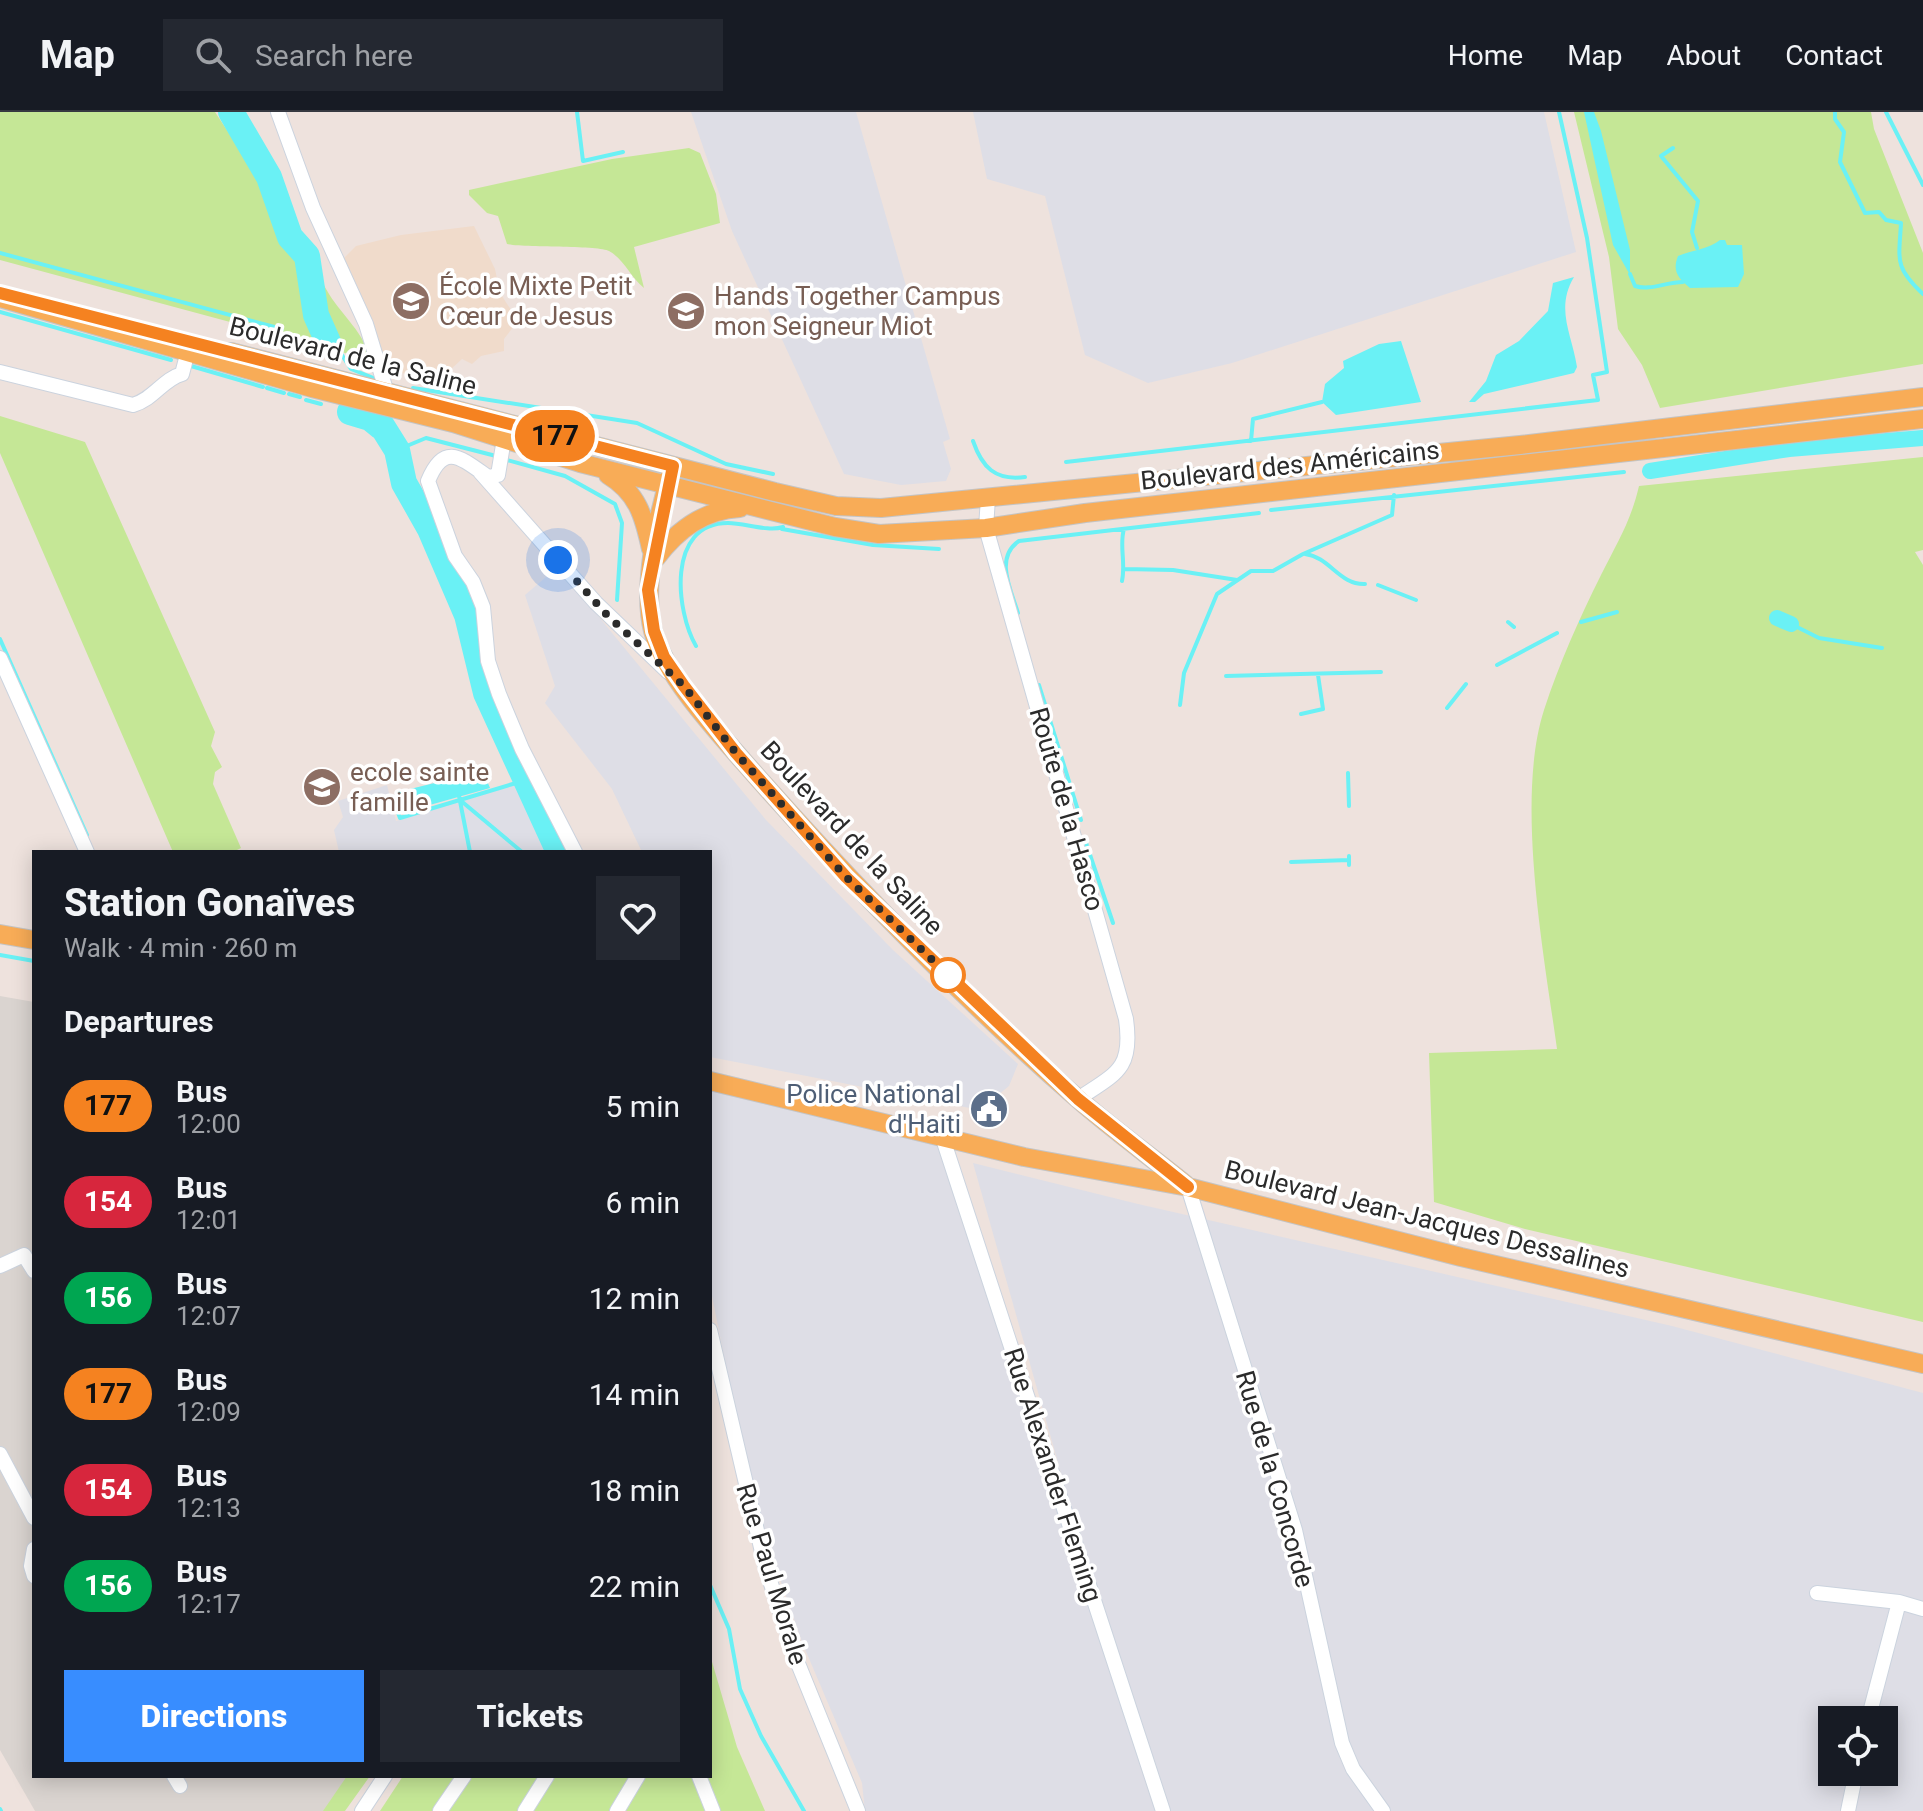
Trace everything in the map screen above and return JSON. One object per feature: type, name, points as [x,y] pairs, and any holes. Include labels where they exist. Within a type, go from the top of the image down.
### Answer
[{"type":"main road","name":"Boulevard de la Saline","points":[[0,295],[316,381]]},
{"type":"main road","name":"Boulevard de la Saline","points":[[0,295],[188,351],[673,466],[648,590],[654,631],[664,657],[684,686],[736,753],[846,877],[1078,1099],[1188,1187]]},
{"type":"main road","name":"Boulevard de la Saline","points":[[384,396],[580,463],[667,485]]},
{"type":"main road","name":"Boulevard des Américains","points":[[673,466],[836,506],[881,508],[1520,445],[1923,397]]},
{"type":"main road","name":"Boulevard des Américains","points":[[667,485],[879,534],[986,528],[1085,513],[1923,419]]},
{"type":"main road","points":[[580,463],[624,484],[636,499],[654,560]]},
{"type":"main road","points":[[654,560],[682,530],[702,516],[714,511],[757,508]]},
{"type":"main road","points":[[0,934],[32,940]]},
{"type":"main road","name":"Boulevard Jean-Jacques Dessalines","points":[[712,1081],[943,1139],[1188,1187],[1461,1257],[1923,1364]]},
{"type":"street","points":[[278,112],[313,208],[366,324],[384,396]]},
{"type":"street","points":[[0,372],[133,405],[158,393],[171,377],[182,374],[188,351]]},
{"type":"street","points":[[504,439],[498,475],[488,477],[447,456],[436,462],[428,481],[455,556],[473,582],[483,607],[488,661],[499,694],[522,749],[574,850]]},
{"type":"street","points":[[477,469],[596,603],[684,686]]},
{"type":"street","name":"Route de la Hasco","points":[[988,498],[986,528],[1126,1019],[1128,1057],[1116,1074],[1078,1099]]},
{"type":"street","points":[[0,658],[86,850]]},
{"type":"street","name":"Rue Alexander Fleming","points":[[943,1139],[1163,1811]]},
{"type":"street","name":"Rue de la Concorde","points":[[1188,1187],[1295,1530],[1342,1743],[1353,1769],[1383,1811]]},
{"type":"street","points":[[0,1266],[24,1255],[32,1268]]},
{"type":"street","name":"Rue Paul Morale","points":[[712,1339],[766,1569],[797,1661],[858,1811]]},
{"type":"street","points":[[0,1454],[32,1514]]},
{"type":"street","points":[[1817,1593],[1899,1602],[1923,1609]]},
{"type":"street","points":[[1872,1706],[1899,1602]]},
{"type":"street","points":[[362,1811],[384,1778]]},
{"type":"street","points":[[440,1811],[463,1778]]},
{"type":"street","points":[[525,1811],[546,1778]]},
{"type":"street","points":[[617,1811],[637,1778]]},
{"type":"street","points":[[700,1778],[713,1811]]},
{"type":"street","points":[[1848,1811],[1853,1786]]},
{"type":"shaded area","points":[[691,112],[856,112],[950,439],[943,442],[951,469],[946,481],[901,485],[844,474],[732,231]]},
{"type":"shaded area","points":[[973,112],[1544,112],[1576,252],[1232,363],[1148,383],[1085,355],[1045,196],[987,179]]},
{"type":"shaded area","points":[[474,226],[495,269],[500,293],[513,313],[514,326],[504,339],[504,351],[481,356],[472,364],[462,359],[449,371],[419,382],[385,363],[342,260],[356,246],[401,235]]},
{"type":"shaded area","points":[[560,565],[580,594],[766,820],[893,950],[1018,1064],[1009,1086],[980,1110],[712,1057],[712,850],[641,850],[612,789],[545,703],[555,686],[525,595]]},
{"type":"shaded area","points":[[522,783],[558,850],[339,850],[334,830],[343,817],[338,801],[387,785],[396,821]]},
{"type":"shaded area","points":[[0,996],[32,1002],[32,1778],[346,1778],[323,1811],[35,1811],[0,1750]]},
{"type":"shaded area","points":[[712,1089],[947,1148],[1159,1811],[865,1811],[862,1783],[802,1642],[765,1536],[744,1456],[712,1296]]},
{"type":"shaded area","points":[[973,1163],[1138,1204],[1672,1326],[1923,1393],[1923,1811],[1169,1811],[1074,1519]]},
{"type":"green space","points":[[0,112],[215,112],[329,294],[358,333],[371,360],[0,260]]},
{"type":"green space","points":[[1574,112],[1871,112],[1874,129],[1923,253],[1923,364],[1660,408],[1642,365],[1618,329],[1609,257]]},
{"type":"green space","points":[[689,148],[700,153],[716,194],[720,223],[634,247],[644,288],[619,259],[603,249],[507,244],[498,216],[487,213],[469,195],[469,190],[612,159]]},
{"type":"green space","points":[[0,416],[85,442],[215,732],[211,746],[222,767],[215,772],[213,784],[241,848],[172,850],[0,453]]},
{"type":"green space","points":[[1923,457],[1923,550],[1915,552],[1923,565],[1923,1322],[1525,1229],[1434,1202],[1429,1053],[1557,1049],[1535,878],[1532,788],[1536,747],[1544,710],[1563,659],[1628,521],[1639,486]]},
{"type":"green space","points":[[712,1662],[737,1747],[765,1811],[380,1811],[402,1778],[712,1778]]},
{"type":"green space","points":[[246,1778],[369,1778],[345,1811],[310,1811]]},
{"type":"water","points":[[1584,112],[1594,112],[1601,131],[1630,250],[1630,275],[1613,245]]},
{"type":"water","points":[[1725,240],[1727,245],[1742,245],[1744,274],[1738,287],[1690,288],[1677,274],[1678,256]]},
{"type":"water","points":[[1574,277],[1568,289],[1565,311],[1577,367],[1574,373],[1484,394],[1475,402],[1469,402],[1486,381],[1496,355],[1519,341],[1548,311],[1553,283]]},
{"type":"water","points":[[1401,341],[1421,402],[1336,415],[1322,402],[1325,384],[1344,368],[1343,361],[1379,344]]},
{"type":"water","points":[[483,771],[490,788],[405,812],[398,792]]},
{"type":"waterway","points":[[231,112],[269,177],[290,237],[307,256],[316,315],[328,342]]},
{"type":"waterway","points":[[577,112],[583,161],[623,152]]},
{"type":"waterway","points":[[1066,462],[1598,400],[1593,375],[1607,372],[1587,238],[1559,112]]},
{"type":"waterway","points":[[1835,112],[1835,119],[1844,132],[1840,162],[1865,213],[1879,212],[1886,220],[1901,223],[1900,262],[1907,277],[1923,294]]},
{"type":"waterway","points":[[1886,112],[1923,185]]},
{"type":"waterway","points":[[1673,148],[1661,156],[1698,201],[1692,232],[1697,248]]},
{"type":"waterway","points":[[0,253],[282,329]]},
{"type":"waterway","points":[[1630,274],[1635,286],[1641,287],[1683,282]]},
{"type":"waterway","points":[[0,312],[171,360]]},
{"type":"waterway","points":[[316,315],[351,369],[376,379]]},
{"type":"waterway","points":[[191,366],[263,387]]},
{"type":"waterway","points":[[267,388],[284,393]]},
{"type":"waterway","points":[[413,388],[637,423],[726,464],[773,474]]},
{"type":"waterway","points":[[289,394],[300,397]]},
{"type":"waterway","points":[[306,400],[321,404]]},
{"type":"waterway","points":[[1251,441],[1253,419],[1322,402]]},
{"type":"waterway","points":[[350,412],[370,418],[381,427]]},
{"type":"waterway","points":[[377,418],[397,450],[404,483],[430,529],[467,615],[486,693],[558,850]]},
{"type":"waterway","points":[[397,450],[426,438],[496,456]]},
{"type":"waterway","points":[[1650,471],[1789,449],[1923,438]]},
{"type":"waterway","points":[[973,441],[985,465],[991,470],[1005,477],[1025,477]]},
{"type":"waterway","points":[[507,460],[565,476],[615,504],[622,523],[617,600]]},
{"type":"waterway","points":[[1271,510],[1624,472]]},
{"type":"waterway","points":[[1180,705],[1184,673],[1217,594],[1251,571],[1273,571],[1303,554],[1392,515],[1394,495]]},
{"type":"waterway","points":[[1018,613],[1006,575],[1006,565],[1011,548],[1019,541],[1259,513]]},
{"type":"waterway","points":[[696,646],[689,631],[681,592],[685,553],[694,537],[708,527],[728,523],[783,527]]},
{"type":"waterway","points":[[782,529],[873,545],[939,549]]},
{"type":"waterway","points":[[1122,581],[1124,529]]},
{"type":"waterway","points":[[1305,554],[1321,560],[1348,580],[1365,584]]},
{"type":"waterway","points":[[1125,569],[1173,570],[1237,580]]},
{"type":"waterway","points":[[1378,585],[1416,600]]},
{"type":"waterway","points":[[1581,622],[1617,612]]},
{"type":"waterway","points":[[1777,618],[1791,624]]},
{"type":"waterway","points":[[1508,622],[1514,627]]},
{"type":"waterway","points":[[1791,624],[1819,638],[1882,648]]},
{"type":"waterway","points":[[1497,665],[1557,633]]},
{"type":"waterway","points":[[0,639],[87,835]]},
{"type":"waterway","points":[[1226,676],[1381,672]]},
{"type":"waterway","points":[[1301,714],[1323,709],[1318,675]]},
{"type":"waterway","points":[[1447,708],[1466,684]]},
{"type":"waterway","points":[[1039,685],[1081,820]]},
{"type":"waterway","points":[[1348,773],[1349,806]]},
{"type":"waterway","points":[[395,804],[400,818],[516,783],[523,775]]},
{"type":"waterway","points":[[459,796],[470,850]]},
{"type":"waterway","points":[[460,800],[520,850]]},
{"type":"waterway","points":[[1086,843],[1113,923]]},
{"type":"waterway","points":[[1349,856],[1349,865]]},
{"type":"waterway","points":[[1291,862],[1349,860]]},
{"type":"waterway","points":[[0,955],[32,961]]},
{"type":"waterway","points":[[712,1590],[729,1629],[740,1689],[761,1736],[804,1811]]},
{"type":"bus line","name":"177","points":[[0,293],[673,466],[648,590],[654,631],[664,657],[684,686],[736,753],[846,877],[1078,1099],[1188,1187]]},
{"type":"place","name":"École Mixte Petit Cœur de Jesus","points":[[411,301]]},
{"type":"place","name":"Hands Together Campus mon Seigneur Miot","points":[[686,311]]},
{"type":"place","name":"ecole sainte famille","points":[[322,787]]},
{"type":"place","name":"Police National d'Haiti","points":[[989,1109]]},
{"type":"route","points":[[558,560],[607,615],[684,686],[736,753],[846,877],[948,975]]}]
